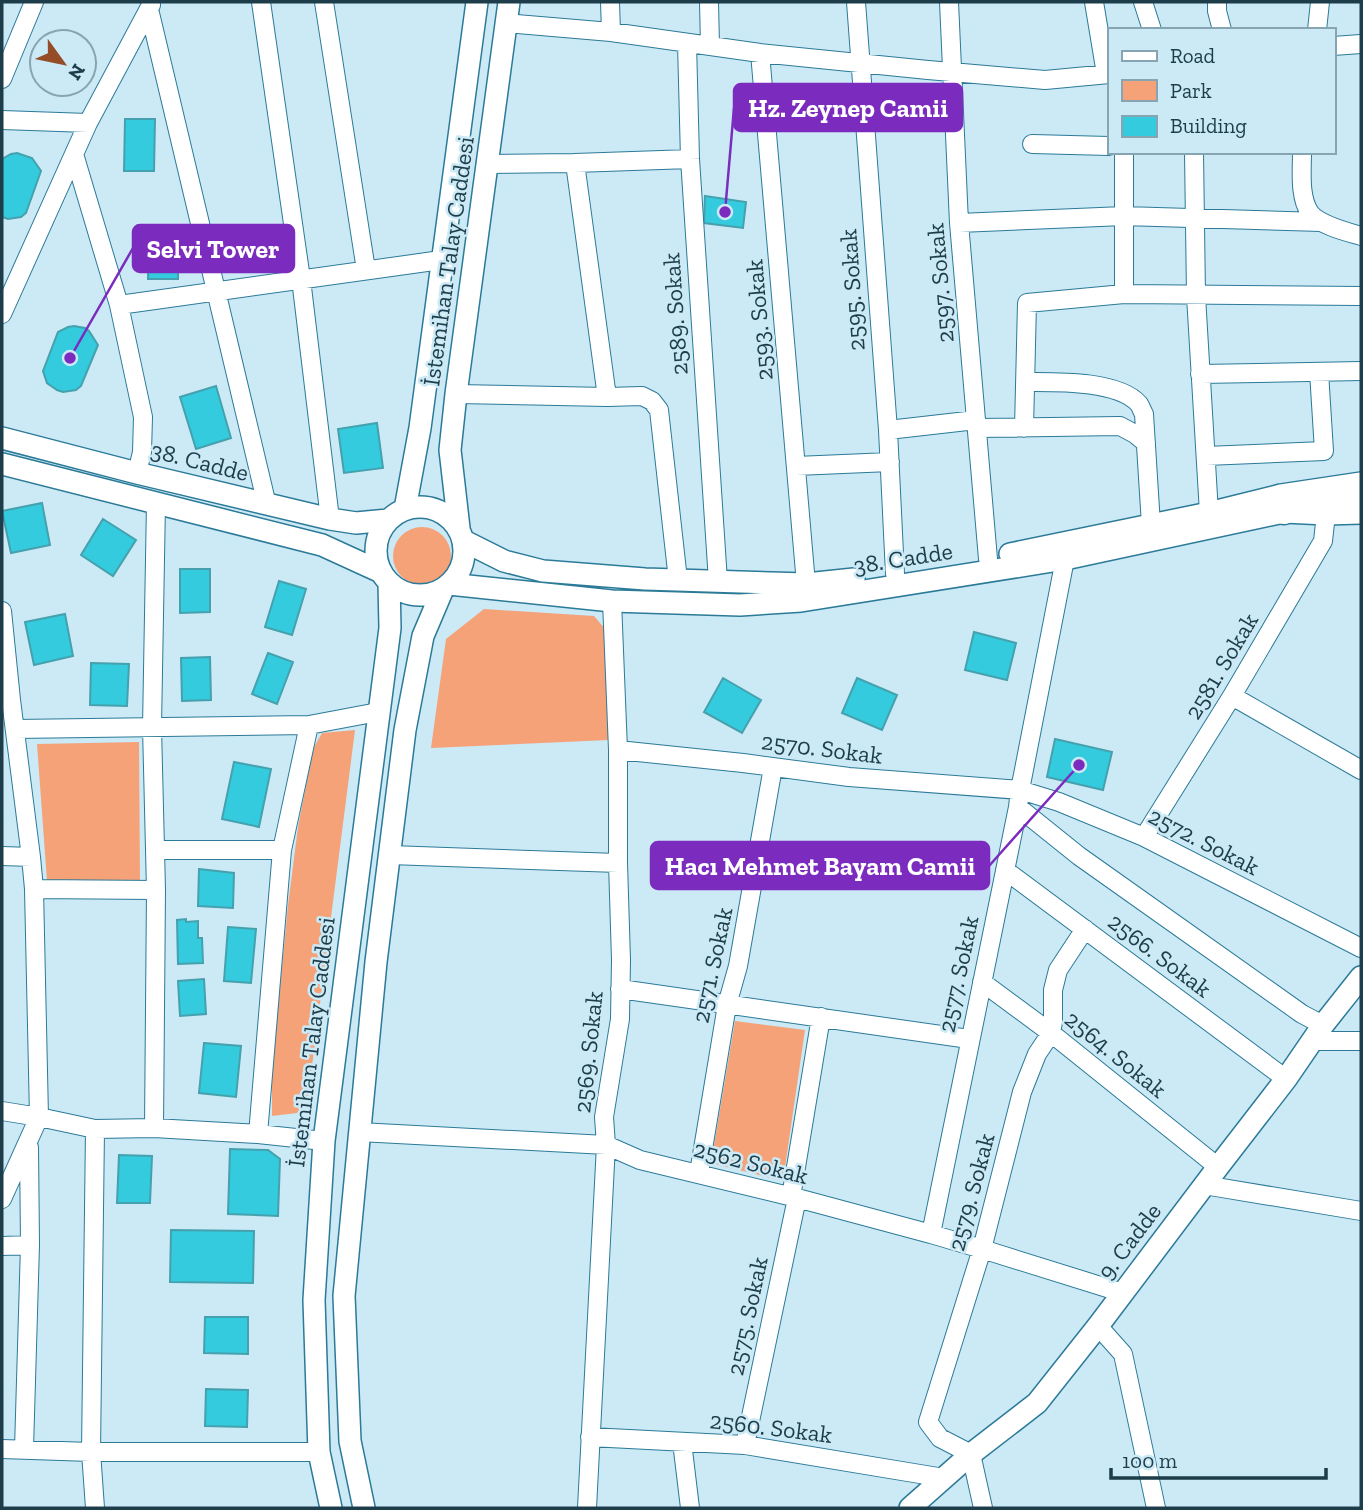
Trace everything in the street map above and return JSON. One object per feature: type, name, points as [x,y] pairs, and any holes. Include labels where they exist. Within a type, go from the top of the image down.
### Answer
[{"type":"main road","points":[[1284,512],[1312,501],[1361,498]]},
{"type":"street","points":[[2,79],[34,2]]},
{"type":"street","points":[[261,2],[301,279],[330,519]]},
{"type":"street","points":[[324,2],[366,270]]},
{"type":"street","name":"İstemihan Talay Caddesi","points":[[396,514],[420,428],[477,2]]},
{"type":"street","points":[[610,2],[611,32]]},
{"type":"street","points":[[709,2],[710,46]]},
{"type":"street","name":"2595. Sokak","points":[[856,2],[888,430],[895,574]]},
{"type":"street","name":"2597. Sokak","points":[[949,2],[959,223],[988,559]]},
{"type":"street","points":[[507,12],[611,32],[760,53],[1045,80],[1108,74],[1094,2]]},
{"type":"street","points":[[1143,2],[1151,28]]},
{"type":"street","points":[[1217,2],[1221,28]]},
{"type":"street","points":[[1317,28],[1320,2]]},
{"type":"street","points":[[2,314],[88,123],[151,5]]},
{"type":"street","points":[[151,5],[267,505]]},
{"type":"street","name":"İstemihan Talay Caddesi","points":[[461,535],[450,450],[507,12]]},
{"type":"street","name":"2589. Sokak","points":[[687,43],[690,159],[718,582]]},
{"type":"street","points":[[1335,46],[1361,44]]},
{"type":"street","name":"2593. Sokak","points":[[760,53],[806,584]]},
{"type":"street","points":[[2,120],[88,123]]},
{"type":"street","points":[[1032,144],[1108,146]]},
{"type":"street","points":[[74,154],[119,304],[143,417],[142,452],[136,473]]},
{"type":"street","points":[[1124,154],[1124,294]]},
{"type":"street","points":[[1194,154],[1196,296],[1209,513]]},
{"type":"street","points":[[1302,154],[1305,200],[1311,214],[1321,222]]},
{"type":"street","points":[[488,164],[690,159]]},
{"type":"street","points":[[575,163],[607,397]]},
{"type":"street","points":[[959,223],[1124,216],[1321,222],[1361,236]]},
{"type":"street","points":[[119,304],[441,260]]},
{"type":"street","points":[[1024,428],[1027,303],[1124,294],[1361,296]]},
{"type":"street","points":[[1200,374],[1361,371]]},
{"type":"street","points":[[1206,456],[1324,451],[1319,372]]},
{"type":"street","points":[[1025,382],[1059,382],[1111,388],[1138,403],[1144,414],[1151,525]]},
{"type":"street","points":[[456,394],[642,396],[652,401],[659,410],[678,579]]},
{"type":"street","points":[[888,430],[977,424],[1024,428],[1120,426],[1146,443]]},
{"type":"street","name":"38. Cadde","points":[[2,438],[330,519],[356,523],[396,514]]},
{"type":"street","points":[[796,466],[890,462]]},
{"type":"street","points":[[2,464],[322,545],[385,578],[401,592],[430,594],[446,587]]},
{"type":"street","name":"38. Cadde","points":[[461,535],[504,561],[543,571],[645,579],[806,584],[895,574],[988,559],[1209,513],[1280,495],[1361,483]]},
{"type":"street","points":[[154,1128],[156,890],[152,727],[156,503]]},
{"type":"street","points":[[364,1508],[350,1441],[344,1296],[376,962],[405,730],[423,636],[446,587],[457,576],[465,553],[461,535],[451,519],[429,507],[417,506],[396,514],[381,530],[377,541],[376,553],[385,578]]},
{"type":"street","name":"38. Cadde","points":[[446,587],[612,601],[740,605],[801,601],[1065,559],[1284,512],[1361,513]]},
{"type":"street","name":"2581. Sokak","points":[[1144,837],[1233,696],[1323,541],[1326,514]]},
{"type":"street","name":"2577. Sokak","points":[[931,1234],[1065,559]]},
{"type":"street","name":"İstemihan Talay Caddesi","points":[[331,1508],[319,1452],[314,1300],[324,1141],[390,628],[385,578]]},
{"type":"street","name":"2569. Sokak","points":[[587,1508],[606,1145],[604,1117],[620,1019],[618,750],[612,601]]},
{"type":"street","points":[[2,611],[6,700],[15,729],[34,888],[38,1117],[2,1199]]},
{"type":"street","points":[[1233,696],[1361,770]]},
{"type":"street","points":[[15,729],[309,725],[378,712]]},
{"type":"street","points":[[258,1133],[282,849],[309,725]]},
{"type":"street","name":"2570. Sokak","points":[[618,750],[1019,799]]},
{"type":"street","name":"2571. Sokak","points":[[699,1173],[727,1005],[738,966],[774,767]]},
{"type":"street","points":[[1019,799],[1079,856],[1302,1014],[1319,1033],[1361,1041]]},
{"type":"street","name":"2572. Sokak","points":[[1019,799],[1059,802],[1144,837],[1361,948]]},
{"type":"street","points":[[155,849],[282,849]]},
{"type":"street","points":[[390,855],[618,863]]},
{"type":"street","points":[[2,856],[31,857]]},
{"type":"street","name":"2566. Sokak","points":[[1005,870],[1286,1079]]},
{"type":"street","points":[[34,888],[156,890]]},
{"type":"street","name":"2579. Sokak","points":[[971,1454],[940,1438],[928,1422],[982,1248],[1022,1092],[1037,1054],[1051,1033],[1053,990],[1058,970],[1084,929]]},
{"type":"street","name":"9. Cadde","points":[[910,1508],[971,1454],[1037,1404],[1361,977]]},
{"type":"street","name":"2564. Sokak","points":[[982,982],[1051,1033],[1218,1167]]},
{"type":"street","points":[[620,989],[970,1039]]},
{"type":"street","name":"2575. Sokak","points":[[745,1445],[794,1197],[821,1017]]},
{"type":"street","points":[[2,1111],[95,1129],[154,1128],[258,1133],[324,1141]]},
{"type":"street","points":[[95,1129],[91,1452],[95,1508]]},
{"type":"street","name":"2562 Sokak","points":[[359,1132],[606,1145],[640,1160],[794,1197],[982,1248],[1123,1293]]},
{"type":"street","points":[[24,1449],[30,1245],[29,1140]]},
{"type":"street","points":[[1204,1185],[1361,1211]]},
{"type":"street","points":[[2,1246],[30,1245]]},
{"type":"street","points":[[1098,1326],[1123,1353],[1156,1508]]},
{"type":"street","name":"2560. Sokak","points":[[590,1437],[745,1445],[944,1478]]},
{"type":"street","points":[[682,1442],[690,1508]]},
{"type":"street","points":[[2,1449],[91,1452],[319,1452]]},
{"type":"street","points":[[971,1454],[983,1508]]},
{"type":"green space","points":[[422,527],[433,529],[446,540],[451,556],[449,567],[438,580],[422,585],[411,583],[398,572],[393,556],[395,545],[406,532]]},
{"type":"green space","points":[[484,609],[594,616],[606,630],[609,740],[431,748],[446,639]]},
{"type":"green space","points":[[355,730],[307,1105],[297,1113],[272,1116],[272,1070],[288,905],[298,827],[313,749],[322,733]]},
{"type":"green space","points":[[139,742],[140,882],[47,881],[37,744]]},
{"type":"green space","points":[[735,1021],[805,1030],[783,1181],[711,1163]]},
{"type":"building","points":[[125,119],[155,119],[154,171],[124,171]]},
{"type":"building","points":[[17,153],[32,158],[41,171],[26,213],[21,217],[8,219],[2,217],[2,159]]},
{"type":"building","points":[[705,196],[746,202],[743,228],[704,223]]},
{"type":"building","points":[[149,227],[179,228],[178,279],[148,279]]},
{"type":"building","points":[[74,326],[89,331],[98,345],[81,386],[76,390],[63,392],[47,383],[43,371],[58,332]]},
{"type":"building","points":[[216,386],[231,438],[196,449],[180,397]]},
{"type":"building","points":[[377,423],[383,468],[344,473],[338,429]]},
{"type":"building","points":[[42,503],[50,545],[11,553],[2,511]]},
{"type":"building","points":[[103,519],[136,540],[113,576],[81,555]]},
{"type":"building","points":[[180,569],[210,569],[210,612],[180,613]]},
{"type":"building","points":[[279,581],[306,589],[292,635],[265,627]]},
{"type":"building","points":[[65,614],[73,656],[34,665],[25,622]]},
{"type":"building","points":[[974,632],[1016,643],[1007,680],[965,670]]},
{"type":"building","points":[[268,653],[293,662],[277,704],[252,694]]},
{"type":"building","points":[[210,657],[211,700],[182,701],[181,658]]},
{"type":"building","points":[[91,663],[129,664],[127,706],[90,705]]},
{"type":"building","points":[[723,678],[761,700],[742,733],[704,712]]},
{"type":"building","points":[[857,678],[897,695],[882,730],[842,713]]},
{"type":"building","points":[[1055,739],[1112,752],[1103,790],[1047,777]]},
{"type":"building","points":[[234,762],[271,769],[259,827],[222,819]]},
{"type":"building","points":[[199,869],[234,873],[233,908],[198,906]]},
{"type":"building","points":[[186,919],[186,922],[198,921],[203,963],[178,964],[177,920]]},
{"type":"building","points":[[228,927],[256,929],[251,983],[224,981]]},
{"type":"building","points":[[204,979],[206,1014],[180,1016],[178,981]]},
{"type":"building","points":[[204,1043],[241,1046],[236,1097],[199,1093]]},
{"type":"building","points":[[230,1149],[268,1150],[280,1159],[278,1216],[228,1214]]},
{"type":"building","points":[[119,1155],[152,1156],[150,1203],[117,1203]]},
{"type":"building","points":[[171,1230],[254,1231],[253,1283],[170,1282]]},
{"type":"building","points":[[205,1317],[248,1317],[248,1354],[204,1353]]},
{"type":"building","points":[[206,1389],[248,1390],[247,1427],[205,1426]]},
{"type":"place","name":"Hz. Zeynep Camii","points":[[725,212]]},
{"type":"place","name":"Selvi Tower","points":[[70,358]]},
{"type":"place","name":"Hacı Mehmet Bayam Camii","points":[[1079,765]]}]
